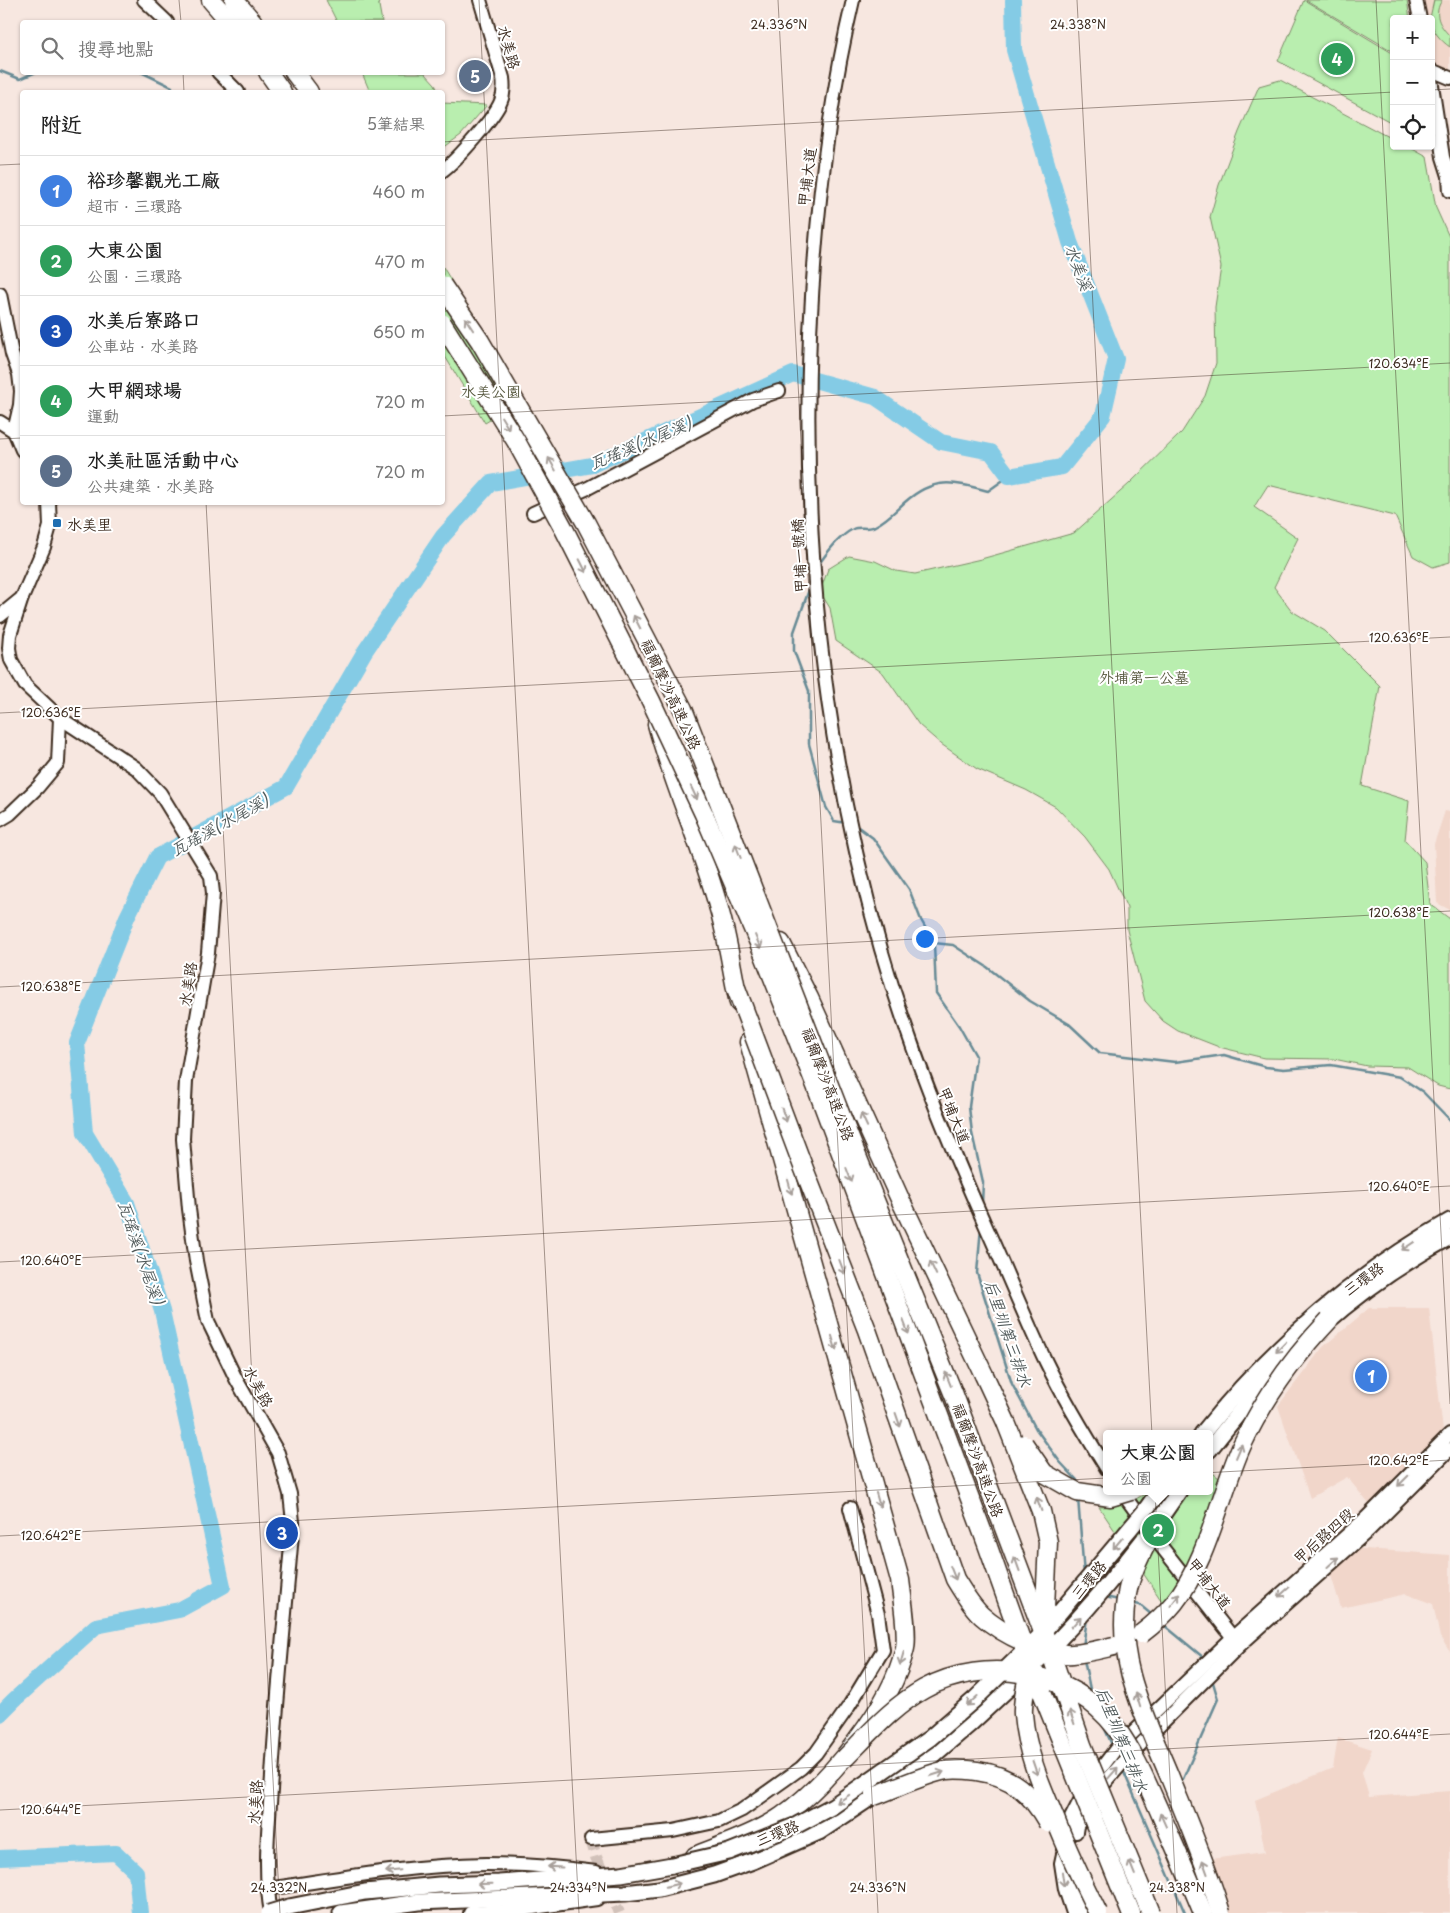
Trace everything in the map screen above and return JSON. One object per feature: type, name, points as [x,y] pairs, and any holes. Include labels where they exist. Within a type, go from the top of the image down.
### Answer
[{"type":"highway","points":[[211,0],[228,20]]},
{"type":"highway","points":[[234,0],[252,20]]},
{"type":"highway","points":[[270,75],[281,90]]},
{"type":"highway","points":[[296,75],[308,90]]},
{"type":"highway","name":"福爾摩沙高速公路","points":[[445,288],[480,341],[586,523],[678,701],[850,1139],[954,1395],[1048,1646],[1082,1745],[1151,1913]]},
{"type":"highway","name":"福爾摩沙高速公路","points":[[445,327],[516,441],[564,529],[651,701],[704,814],[765,960],[822,1105],[987,1544],[1024,1648],[1131,1913]]},
{"type":"highway","points":[[651,701],[666,758],[700,848],[720,909],[736,988],[754,1060],[900,1580],[905,1646],[898,1672],[889,1690],[844,1759]]},
{"type":"highway","points":[[756,896],[809,998],[1029,1476],[1043,1519],[1048,1542],[1044,1607],[1038,1638]]},
{"type":"highway","points":[[736,988],[867,1330],[955,1579],[982,1616],[1029,1645],[1055,1653],[1072,1654],[1114,1646],[1141,1634],[1155,1623],[1175,1602],[1189,1581],[1228,1479],[1260,1409],[1282,1375],[1306,1344],[1329,1320]]},
{"type":"highway","points":[[984,1375],[1028,1452],[1044,1473],[1077,1492],[1111,1497],[1118,1495]]},
{"type":"highway","points":[[1156,1524],[1127,1592],[1124,1641],[1140,1708],[1194,1839],[1221,1913]]},
{"type":"highway","points":[[1029,1669],[1023,1712],[1026,1742],[1035,1770],[1078,1874]]},
{"type":"highway","points":[[672,1865],[729,1842],[780,1818],[810,1794],[898,1708],[923,1690],[947,1678],[968,1673],[1008,1671],[1030,1674],[1051,1680],[1074,1691],[1100,1710],[1116,1728],[1141,1771],[1203,1913]]},
{"type":"highway","points":[[874,1796],[947,1770],[968,1770],[995,1774],[1016,1784],[1038,1806],[1078,1874],[1098,1913]]},
{"type":"main road","name":"三環路","points":[[1205,1430],[1291,1336],[1368,1273],[1450,1221]]},
{"type":"main road","name":"三環路","points":[[1213,1445],[1257,1390],[1291,1354],[1329,1320],[1384,1278],[1421,1253],[1450,1237]]},
{"type":"main road","name":"三環路","points":[[270,1913],[289,1907],[365,1892],[439,1884],[499,1883],[621,1874],[729,1852],[797,1825],[833,1806],[930,1738],[974,1698],[1038,1638],[1156,1495]]},
{"type":"main road","name":"三環路","points":[[341,1913],[419,1902],[625,1893],[668,1886],[714,1875],[753,1861],[819,1832],[929,1758],[970,1724],[1029,1669],[1066,1633],[1100,1595],[1156,1524],[1176,1495]]},
{"type":"main road","points":[[1029,1669],[1038,1638]]},
{"type":"street","points":[[144,0],[165,20]]},
{"type":"street","name":"水美路","points":[[445,169],[453,163],[496,112],[504,89],[503,78],[480,0]]},
{"type":"street","name":"甲埔大道","points":[[809,360],[813,278],[824,157],[837,74],[853,0]]},
{"type":"street","points":[[1416,0],[1419,15]]},
{"type":"street","points":[[1435,72],[1450,78]]},
{"type":"street","points":[[221,75],[236,90]]},
{"type":"street","points":[[1435,105],[1450,191]]},
{"type":"street","points":[[0,294],[12,354],[20,382]]},
{"type":"street","name":"甲埔一號橋","points":[[809,360],[809,480],[818,620],[836,750]]},
{"type":"street","points":[[533,513],[588,488],[753,400],[779,391]]},
{"type":"street","points":[[14,431],[20,405]]},
{"type":"street","points":[[0,422],[14,431],[20,445]]},
{"type":"street","points":[[0,820],[10,814],[38,787],[58,763],[60,718],[25,685],[11,660],[9,648],[10,635],[22,598],[49,532],[49,505]]},
{"type":"street","points":[[0,616],[22,598]]},
{"type":"street","name":"水美路","points":[[60,718],[136,768],[160,793],[211,876],[214,893],[208,953],[186,1081],[183,1139],[196,1261],[208,1320],[236,1379],[278,1453],[290,1494],[292,1522],[267,1852],[267,1889],[270,1913]]},
{"type":"street","name":"甲埔大道","points":[[836,750],[846,805],[872,914],[894,994],[928,1092],[1046,1362],[1065,1399],[1103,1462]]},
{"type":"street","name":"甲后路四段","points":[[1203,1674],[1366,1518],[1450,1434]]},
{"type":"street","name":"甲后路四段","points":[[1236,1642],[1369,1530],[1450,1450]]},
{"type":"street","name":"甲埔大道","points":[[1124,1495],[1157,1541],[1236,1642]]},
{"type":"street","points":[[592,1839],[673,1831],[719,1821],[742,1810],[800,1768],[822,1745],[849,1706],[883,1650],[878,1614],[850,1508]]},
{"type":"street","points":[[1073,1913],[1065,1889],[1061,1863],[1071,1818],[1087,1787],[1116,1750],[1203,1674]]},
{"type":"street","points":[[1083,1913],[1076,1896],[1072,1861],[1077,1826],[1093,1797],[1203,1674]]},
{"type":"street","points":[[267,1889],[367,1874],[485,1864],[570,1868],[621,1874]]},
{"type":"street","points":[[470,1913],[584,1902],[625,1893]]},
{"type":"shaded area","points":[[1422,0],[1450,0],[1450,73],[1435,66],[1435,15],[1424,15]]},
{"type":"shaded area","points":[[1445,811],[1450,812],[1450,910],[1437,903],[1434,844]]},
{"type":"shaded area","points":[[1369,1308],[1429,1308],[1443,1431],[1369,1504],[1347,1477],[1310,1498],[1278,1406],[1323,1347]]},
{"type":"shaded area","points":[[1351,1548],[1450,1555],[1450,1652],[1440,1637],[1433,1604],[1406,1594],[1341,1608],[1329,1569]]},
{"type":"shaded area","points":[[1338,1738],[1372,1749],[1362,1772],[1369,1797],[1450,1791],[1450,1913],[1227,1913],[1211,1859],[1265,1852],[1255,1800],[1333,1768]]},
{"type":"green space","points":[[326,0],[378,0],[382,20],[336,20]]},
{"type":"green space","points":[[1304,0],[1390,52],[1390,122],[1278,61]]},
{"type":"green space","points":[[1306,0],[1407,0],[1409,15],[1390,15],[1390,50]]},
{"type":"green space","points":[[1434,0],[1442,0],[1439,5],[1438,15],[1440,23],[1450,36],[1450,47],[1435,31],[1435,15],[1431,15]]},
{"type":"green space","points":[[363,75],[427,75],[435,84],[437,90],[369,90]]},
{"type":"green space","name":"外埔第一公墓","points":[[1280,80],[1390,138],[1390,150],[1414,150],[1427,157],[1436,208],[1450,239],[1450,562],[1433,567],[1413,556],[1395,516],[1268,485],[1254,507],[1298,538],[1274,587],[1292,611],[1325,631],[1380,686],[1362,786],[1409,801],[1405,840],[1425,862],[1430,904],[1450,919],[1450,1089],[1438,1086],[1408,1067],[1367,1066],[1334,1059],[1264,1058],[1219,1047],[1178,1031],[1163,1021],[1145,1001],[1127,930],[1127,908],[1109,869],[1085,837],[1056,807],[1026,790],[977,769],[941,744],[919,725],[883,673],[836,641],[830,608],[820,592],[828,569],[849,556],[875,561],[896,571],[915,574],[981,559],[1074,533],[1129,484],[1182,432],[1205,396],[1216,363],[1215,307],[1221,267],[1210,217],[1219,185],[1259,86]]},
{"type":"green space","points":[[445,103],[487,105],[461,135],[445,147]]},
{"type":"green space","name":"水美公園","points":[[445,270],[523,400],[485,423],[445,356]]},
{"type":"green space","points":[[1213,1473],[1219,1478],[1196,1552],[1165,1606],[1099,1507],[1125,1503],[1142,1495],[1213,1495]]},
{"type":"waterway","name":"瓦瑤溪(水尾溪)","points":[[0,1714],[96,1626],[179,1610],[223,1586],[162,1311],[127,1203],[85,1133],[77,1043],[127,917],[157,857],[286,787],[365,651],[443,536],[491,483],[592,465],[793,374],[875,397],[941,442],[991,452],[1009,476],[1062,467],[1103,416],[1116,359],[1070,242],[1014,50],[1013,0]]},
{"type":"waterway","points":[[0,71],[20,79],[29,75]]},
{"type":"waterway","points":[[147,75],[172,87]]},
{"type":"waterway","name":"后里圳第三排水","points":[[818,565],[834,545],[848,532],[855,528],[870,528],[879,524],[925,488],[945,483],[965,485],[988,491],[1009,476]]},
{"type":"waterway","name":"后里圳第三排水","points":[[811,584],[794,632],[794,651],[809,691],[809,744],[826,807],[834,821],[846,823]]},
{"type":"waterway","name":"后里圳第三排水","points":[[854,824],[873,838],[909,889],[921,920],[934,943],[936,993],[959,1026],[976,1056],[969,1107],[972,1133],[983,1182],[982,1204]]},
{"type":"waterway","points":[[934,943],[953,945],[987,967],[1030,1001],[1069,1024],[1100,1053],[1175,1062],[1224,1055],[1266,1067],[1284,1069],[1331,1065],[1400,1077],[1423,1092],[1450,1120]]},
{"type":"waterway","name":"后里圳第三排水","points":[[981,1227],[977,1273],[1012,1384],[1036,1429],[1060,1462],[1077,1480],[1077,1485]]},
{"type":"waterway","name":"后里圳第三排水","points":[[1078,1498],[1084,1575]]},
{"type":"waterway","points":[[1105,1597],[1119,1600]]},
{"type":"waterway","points":[[1131,1603],[1140,1605],[1152,1615]]},
{"type":"waterway","name":"后里圳第三排水","points":[[1083,1647],[1087,1618]]},
{"type":"waterway","points":[[1164,1625],[1204,1658]]},
{"type":"waterway","name":"后里圳第三排水","points":[[1084,1660],[1091,1694]]},
{"type":"waterway","points":[[1183,1779],[1218,1699],[1212,1679]]},
{"type":"waterway","name":"后里圳第三排水","points":[[1104,1727],[1113,1747]]},
{"type":"waterway","name":"后里圳第三排水","points":[[1123,1770],[1185,1913]]},
{"type":"waterway","name":"瓦瑤溪(水尾溪)","points":[[0,1858],[116,1853],[136,1872],[140,1913]]},
{"type":"tunnel","points":[[591,1839],[596,1857],[619,1913]]},
{"type":"place","name":"大甲網球場","points":[[1337,59]]},
{"type":"place","name":"水美社區活動中心","points":[[475,76]]},
{"type":"place","name":"水美里","points":[[57,523]]},
{"type":"place","name":"裕珍馨觀光工廠","points":[[1371,1376]]},
{"type":"place","name":"大東公園","points":[[1158,1530]]},
{"type":"place","name":"水美后寮路口","points":[[282,1533]]},
{"type":"water label","name":"水美溪","points":[[1080,267]]}]
